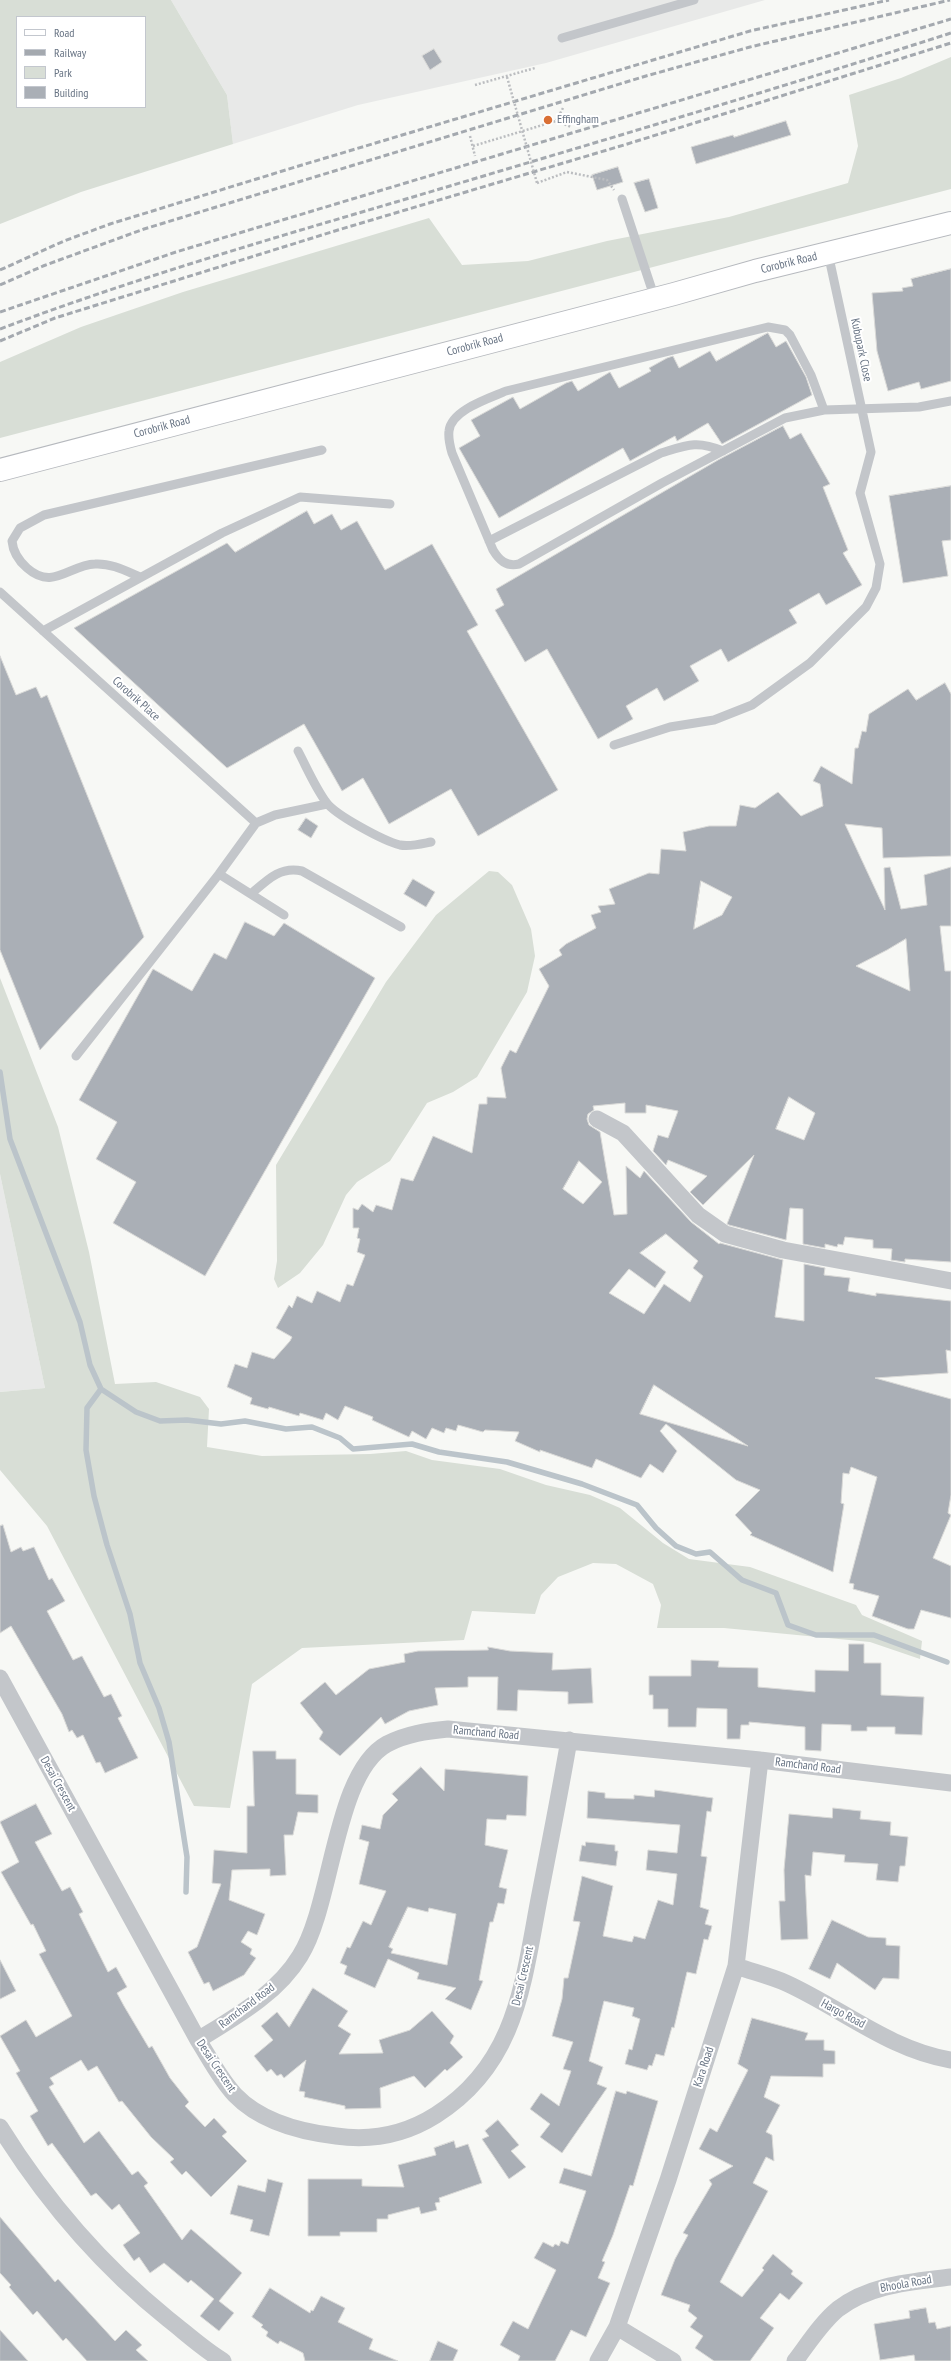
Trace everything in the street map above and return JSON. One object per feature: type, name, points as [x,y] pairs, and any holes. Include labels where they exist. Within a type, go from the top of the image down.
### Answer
[{"type":"street","name":"Corobrik Road","points":[[0,470],[828,253],[951,223]]},
{"type":"street","points":[[597,1119],[623,1133],[698,1215],[725,1234],[783,1250],[951,1281]]},
{"type":"street","name":"Desai Crescent","points":[[0,1678],[198,2040],[216,2069],[236,2096],[278,2123],[298,2130],[345,2138],[366,2138],[388,2135],[428,2120],[454,2104],[475,2085],[497,2055],[521,1993],[569,1740]]},
{"type":"street","name":"Ramchand Road","points":[[198,2040],[262,1997],[283,1979],[300,1957],[315,1923],[348,1801],[358,1776],[372,1755],[379,1749],[403,1737],[448,1729],[760,1760],[951,1783]]},
{"type":"street","name":"Kara Road","points":[[598,2361],[617,2327],[668,2180],[736,1966],[760,1760]]},
{"type":"street","name":"Hargo Road","points":[[736,1966],[785,1983],[893,2041],[930,2057],[951,2060]]},
{"type":"street","points":[[0,2127],[58,2211],[94,2251],[129,2287],[223,2361]]},
{"type":"street","name":"Bhoola Road","points":[[795,2361],[823,2325],[838,2309],[855,2298],[872,2290],[896,2284],[951,2277]]},
{"type":"street","points":[[617,2327],[673,2361]]},
{"type":"lane","points":[[562,38],[694,0]]},
{"type":"lane","points":[[622,200],[655,299]]},
{"type":"lane","name":"Kubupark Close","points":[[614,745],[670,727],[714,720],[752,705],[810,663],[866,607],[876,588],[880,564],[860,493],[871,452],[828,253]]},
{"type":"lane","points":[[824,410],[811,375],[792,338],[784,330],[776,327],[768,327],[506,391],[468,408],[452,423],[449,430],[452,453],[489,541],[498,557],[509,565],[519,564],[723,451],[786,418],[824,410],[919,407],[951,401]]},
{"type":"lane","points":[[489,541],[661,453],[690,444],[706,444],[723,451]]},
{"type":"lane","points":[[140,577],[118,568],[98,564],[90,564],[56,578],[39,576],[23,564],[14,552],[12,541],[20,528],[44,515],[322,450]]},
{"type":"lane","points":[[43,631],[222,533],[300,496],[390,504]]},
{"type":"lane","name":"Corobrik Place","points":[[0,592],[256,823]]},
{"type":"lane","points":[[298,751],[326,804],[378,837],[401,845],[416,845],[431,842]]},
{"type":"lane","points":[[76,1056],[219,874],[256,823],[275,815],[326,804]]},
{"type":"lane","points":[[251,894],[268,880],[284,870],[302,871],[401,927]]},
{"type":"lane","points":[[219,874],[284,915]]},
{"type":"path","points":[[475,85],[535,68]]},
{"type":"path","points":[[507,77],[537,182],[567,172],[607,180],[622,200]]},
{"type":"path","points":[[556,121],[563,108]]},
{"type":"path","points":[[473,146],[556,121],[571,127]]},
{"type":"path","points":[[470,136],[475,156]]},
{"type":"shaded area","points":[[171,0],[765,0],[546,63],[358,105],[233,144],[227,95]]},
{"type":"shaded area","points":[[0,1174],[45,1388],[0,1392]]},
{"type":"green space","points":[[0,0],[171,0],[227,95],[233,144],[81,192],[0,224]]},
{"type":"green space","points":[[951,57],[951,189],[0,438],[0,362],[81,327],[183,292],[429,218],[462,265],[528,261],[607,241],[729,217],[848,183],[858,146],[849,95],[901,78]]},
{"type":"green space","points":[[489,871],[498,872],[512,885],[531,929],[535,956],[527,992],[477,1077],[453,1092],[427,1103],[390,1161],[357,1182],[346,1195],[323,1245],[300,1273],[278,1288],[274,1279],[277,1261],[276,1165],[386,982],[436,915]]},
{"type":"green space","points":[[0,978],[58,1127],[89,1252],[115,1384],[156,1382],[200,1397],[209,1409],[207,1447],[262,1456],[370,1454],[406,1451],[432,1460],[500,1469],[546,1485],[590,1495],[620,1508],[663,1543],[689,1559],[750,1567],[856,1605],[862,1615],[922,1641],[920,1659],[870,1642],[724,1628],[657,1628],[661,1605],[653,1584],[616,1564],[593,1563],[558,1577],[541,1595],[535,1614],[472,1611],[464,1640],[302,1648],[252,1684],[230,1808],[194,1806],[47,1526],[0,1470],[0,1392],[45,1388],[0,1174]]},
{"type":"building","points":[[434,49],[442,62],[430,70],[422,56]]},
{"type":"building","points":[[786,121],[791,135],[696,164],[691,147],[733,135],[734,137]]},
{"type":"building","points":[[618,167],[623,182],[597,190],[592,175]]},
{"type":"building","points":[[649,179],[658,208],[645,212],[634,183]]},
{"type":"building","points":[[951,269],[951,381],[921,389],[919,382],[888,391],[877,351],[872,293],[903,291],[902,288],[913,286],[911,279]]},
{"type":"building","points":[[768,333],[776,347],[786,341],[806,377],[812,395],[722,444],[708,423],[677,441],[675,436],[630,461],[623,448],[499,518],[459,448],[480,436],[471,420],[513,397],[520,409],[566,383],[572,381],[578,391],[610,372],[619,388],[651,371],[649,368],[667,358],[673,356],[679,368],[710,351],[716,361]]},
{"type":"building","points":[[783,426],[790,439],[801,433],[830,484],[823,487],[848,550],[843,553],[862,585],[826,605],[819,593],[789,610],[797,623],[728,662],[721,649],[690,666],[699,681],[664,701],[657,688],[626,706],[633,719],[598,739],[547,649],[525,662],[495,610],[504,605],[496,589],[718,460]]},
{"type":"building","points":[[951,486],[951,540],[942,541],[948,576],[903,583],[889,496]]},
{"type":"building","points":[[307,511],[314,524],[332,514],[341,530],[357,521],[385,570],[432,544],[478,625],[467,631],[558,790],[478,836],[451,789],[389,824],[363,778],[342,791],[304,724],[227,768],[74,628],[227,543],[235,552]]},
{"type":"building","points":[[0,656],[16,695],[36,687],[41,698],[47,695],[144,937],[40,1050],[0,950]]},
{"type":"building","points":[[945,683],[951,694],[951,856],[883,858],[882,828],[845,824],[885,910],[884,868],[890,867],[901,909],[927,905],[924,875],[951,867],[951,926],[940,926],[945,971],[951,971],[951,1262],[905,1259],[905,1262],[891,1260],[892,1249],[873,1248],[873,1240],[845,1237],[843,1245],[838,1244],[837,1247],[825,1244],[825,1248],[803,1244],[803,1209],[790,1208],[786,1240],[729,1225],[727,1224],[754,1155],[703,1205],[690,1192],[707,1176],[668,1160],[666,1165],[653,1151],[658,1135],[668,1138],[678,1111],[646,1105],[646,1113],[625,1113],[625,1103],[593,1106],[594,1110],[588,1114],[587,1119],[589,1125],[600,1132],[614,1215],[627,1214],[626,1166],[640,1178],[644,1171],[691,1222],[719,1244],[720,1243],[783,1260],[775,1317],[804,1321],[804,1264],[825,1268],[824,1275],[850,1278],[848,1291],[876,1296],[876,1293],[951,1301],[951,1351],[946,1350],[948,1373],[875,1378],[951,1399],[951,1495],[948,1513],[951,1515],[933,1558],[951,1566],[951,1618],[921,1610],[914,1629],[908,1629],[872,1616],[879,1596],[853,1589],[854,1584],[849,1583],[877,1477],[851,1467],[849,1474],[843,1473],[841,1503],[844,1504],[833,1572],[750,1535],[752,1533],[735,1515],[760,1490],[736,1480],[666,1424],[660,1431],[677,1451],[663,1473],[650,1464],[641,1478],[596,1459],[592,1468],[540,1450],[540,1452],[515,1441],[519,1432],[485,1430],[483,1432],[458,1425],[456,1431],[446,1428],[444,1433],[432,1428],[426,1439],[412,1431],[409,1437],[372,1420],[373,1417],[345,1406],[338,1420],[326,1413],[323,1420],[300,1413],[299,1416],[269,1407],[268,1409],[250,1404],[252,1398],[227,1387],[235,1364],[247,1368],[252,1352],[274,1359],[290,1341],[292,1337],[276,1328],[289,1305],[292,1308],[297,1296],[312,1303],[317,1291],[340,1302],[347,1284],[353,1286],[365,1255],[357,1252],[360,1239],[357,1238],[359,1228],[353,1228],[353,1208],[358,1210],[362,1204],[373,1212],[376,1205],[392,1210],[401,1178],[413,1181],[433,1136],[472,1153],[479,1104],[487,1104],[487,1097],[506,1098],[501,1068],[510,1050],[516,1053],[549,986],[539,969],[562,955],[559,950],[566,944],[596,928],[591,915],[601,912],[598,906],[615,904],[609,889],[649,873],[659,874],[661,849],[686,851],[683,832],[709,826],[736,826],[740,805],[755,808],[778,792],[801,816],[823,806],[820,784],[813,781],[821,766],[852,784],[855,748],[858,748],[862,731],[866,732],[869,714],[908,689],[916,700]],"holes":[[[701,881],[732,897],[722,915],[694,929]],[[906,939],[910,991],[856,966]],[[789,1097],[815,1113],[804,1140],[776,1129]],[[579,1161],[602,1182],[583,1204],[563,1189]],[[666,1234],[698,1261],[693,1268],[703,1276],[690,1302],[664,1284],[644,1314],[609,1293],[629,1269],[655,1288],[666,1272],[640,1253]],[[654,1385],[748,1446],[640,1414]]]},
{"type":"building","points":[[306,818],[318,826],[311,838],[298,830]]},
{"type":"building","points":[[413,879],[435,892],[426,907],[404,894]]},
{"type":"building","points":[[245,922],[274,936],[284,923],[375,978],[205,1276],[113,1223],[136,1182],[96,1159],[117,1122],[79,1100],[153,969],[192,991],[214,953],[226,959]]},
{"type":"building","points":[[3,1525],[11,1552],[21,1547],[23,1551],[34,1547],[49,1580],[52,1578],[65,1601],[47,1611],[73,1660],[82,1656],[104,1697],[111,1694],[122,1716],[118,1718],[138,1758],[105,1773],[100,1762],[96,1763],[83,1735],[77,1738],[72,1730],[69,1732],[62,1714],[11,1626],[0,1633],[0,1526]]},
{"type":"building","points":[[849,1644],[864,1644],[864,1663],[881,1663],[881,1695],[924,1697],[922,1735],[895,1734],[895,1727],[867,1727],[867,1731],[851,1731],[851,1725],[822,1724],[821,1751],[805,1750],[805,1727],[749,1722],[749,1725],[741,1725],[740,1739],[727,1739],[727,1709],[697,1708],[696,1727],[668,1727],[668,1709],[653,1709],[653,1695],[649,1695],[649,1676],[691,1676],[691,1660],[719,1661],[718,1667],[758,1668],[758,1687],[815,1692],[815,1670],[848,1671]]},
{"type":"building","points":[[488,1647],[510,1651],[553,1653],[552,1670],[591,1668],[593,1703],[568,1704],[568,1692],[518,1690],[517,1711],[497,1710],[498,1677],[468,1677],[468,1687],[435,1688],[438,1705],[409,1711],[385,1724],[381,1717],[340,1756],[319,1739],[323,1732],[300,1703],[325,1682],[336,1695],[369,1669],[405,1662],[404,1654],[418,1651],[488,1650]]},
{"type":"building","points":[[253,1751],[276,1751],[276,1759],[296,1759],[296,1794],[318,1795],[318,1813],[298,1812],[293,1835],[284,1835],[286,1875],[270,1876],[270,1869],[232,1870],[229,1900],[265,1914],[257,1935],[248,1931],[241,1942],[252,1949],[250,1954],[256,1958],[244,1975],[213,1991],[209,1982],[204,1984],[188,1952],[197,1947],[221,1884],[212,1883],[214,1850],[247,1853],[247,1806],[254,1806]]},
{"type":"building","points":[[421,1767],[444,1791],[445,1769],[528,1776],[526,1816],[507,1815],[506,1820],[487,1819],[485,1845],[508,1850],[499,1887],[507,1889],[504,1904],[498,1903],[493,1922],[490,1922],[479,1980],[483,1981],[471,2010],[445,1999],[456,1988],[417,1979],[419,1973],[388,1959],[375,1988],[344,1974],[347,1966],[340,1963],[347,1947],[350,1948],[363,1921],[371,1925],[386,1891],[359,1884],[369,1842],[359,1839],[362,1825],[380,1829],[383,1815],[398,1800],[392,1794]],"holes":[[[408,1907],[428,1912],[429,1908],[456,1914],[447,1965],[391,1953],[393,1949],[389,1947]]]},
{"type":"building","points":[[655,1790],[713,1798],[711,1812],[707,1811],[701,1856],[707,1857],[700,1907],[709,1910],[705,1924],[712,1926],[708,1940],[704,1939],[696,1974],[687,1972],[674,2028],[672,2027],[664,2056],[656,2054],[652,2066],[649,2065],[647,2070],[625,2064],[629,2049],[632,2050],[640,2019],[632,2016],[634,2008],[604,2001],[589,2061],[603,2067],[597,2084],[607,2088],[562,2153],[540,2137],[550,2124],[530,2109],[541,2093],[559,2106],[571,2071],[563,2069],[573,2042],[552,2036],[562,1999],[564,1978],[568,1978],[580,1922],[573,1921],[582,1876],[613,1886],[603,1936],[632,1942],[634,1936],[645,1939],[658,1900],[673,1905],[677,1874],[646,1870],[648,1850],[677,1853],[680,1825],[587,1818],[588,1791],[605,1793],[605,1798],[634,1799],[634,1795],[654,1797]]},
{"type":"building","points":[[36,1804],[52,1834],[35,1842],[62,1891],[70,1887],[83,1912],[79,1914],[108,1972],[116,1967],[127,1987],[117,1993],[124,2006],[149,2048],[152,2046],[170,2078],[189,2102],[185,2106],[205,2127],[214,2118],[227,2132],[222,2136],[247,2161],[211,2197],[186,2171],[182,2175],[170,2162],[174,2159],[151,2137],[122,2101],[119,2102],[97,2066],[88,2071],[81,2060],[50,2078],[54,2084],[49,2087],[84,2143],[99,2131],[132,2175],[138,2171],[148,2183],[144,2186],[182,2240],[191,2229],[242,2273],[219,2301],[234,2313],[219,2331],[200,2316],[214,2299],[191,2280],[188,2283],[164,2263],[150,2273],[139,2257],[134,2261],[123,2245],[140,2233],[119,2204],[112,2210],[96,2193],[91,2196],[52,2143],[48,2146],[30,2116],[38,2111],[16,2073],[20,2071],[0,2036],[26,2020],[36,2037],[72,2016],[39,1954],[46,1951],[33,1924],[31,1925],[1,1872],[19,1862],[0,1822]]},
{"type":"building","points":[[833,1808],[861,1811],[860,1819],[891,1822],[890,1835],[908,1837],[905,1866],[900,1866],[898,1882],[876,1880],[878,1864],[844,1862],[845,1855],[813,1852],[811,1876],[805,1875],[808,1939],[781,1940],[779,1901],[785,1901],[784,1870],[789,1814],[832,1818]]},
{"type":"building","points":[[586,1842],[615,1845],[615,1851],[618,1851],[616,1866],[579,1861],[582,1845],[585,1846]]},
{"type":"building","points":[[832,1920],[868,1937],[886,1938],[886,1945],[900,1946],[899,1979],[883,1978],[875,1990],[837,1963],[830,1979],[809,1969]]},
{"type":"building","points":[[0,1960],[16,1991],[0,1999]]},
{"type":"building","points":[[313,1988],[348,2011],[338,2026],[351,2034],[339,2054],[383,2053],[379,2040],[410,2030],[432,2011],[454,2036],[450,2043],[463,2057],[447,2071],[445,2069],[425,2088],[414,2076],[380,2088],[381,2108],[345,2109],[345,2106],[304,2097],[305,2092],[299,2091],[306,2060],[284,2078],[281,2074],[277,2076],[271,2069],[267,2072],[254,2056],[273,2040],[261,2026],[277,2012],[289,2027]]},
{"type":"building","points":[[752,2018],[808,2033],[805,2040],[824,2040],[824,2050],[835,2051],[835,2064],[823,2064],[823,2077],[771,2076],[764,2097],[780,2105],[766,2132],[772,2135],[774,2161],[766,2157],[753,2183],[768,2191],[720,2282],[742,2297],[764,2270],[762,2268],[773,2254],[793,2271],[791,2274],[803,2283],[789,2300],[780,2293],[760,2318],[774,2328],[750,2361],[714,2361],[695,2348],[703,2336],[690,2327],[697,2318],[688,2311],[690,2305],[661,2295],[675,2259],[688,2235],[683,2233],[712,2184],[709,2180],[733,2166],[699,2149],[710,2128],[717,2132],[748,2070],[738,2064]]},
{"type":"building","points":[[616,2091],[626,2094],[627,2091],[658,2101],[633,2186],[630,2185],[613,2235],[602,2261],[605,2262],[598,2278],[610,2283],[586,2337],[571,2330],[555,2361],[518,2361],[520,2356],[500,2345],[513,2321],[528,2329],[556,2270],[534,2258],[543,2242],[553,2247],[555,2244],[559,2246],[561,2241],[568,2244],[586,2191],[559,2183],[564,2168],[591,2176]]},
{"type":"building","points":[[498,2120],[519,2145],[511,2151],[526,2167],[509,2179],[482,2139],[489,2136],[485,2131]]},
{"type":"building","points":[[454,2141],[456,2148],[468,2144],[482,2183],[439,2198],[440,2202],[435,2203],[437,2210],[421,2214],[419,2207],[388,2215],[388,2219],[377,2219],[377,2232],[340,2232],[340,2236],[308,2236],[308,2179],[362,2179],[362,2186],[404,2187],[398,2165],[436,2155],[434,2148]]},
{"type":"building","points":[[268,2179],[283,2183],[269,2236],[250,2231],[253,2220],[230,2214],[238,2185],[265,2192]]},
{"type":"building","points":[[0,2217],[55,2282],[58,2279],[115,2341],[126,2330],[142,2345],[136,2350],[148,2361],[87,2361],[66,2338],[63,2341],[37,2311],[33,2315],[9,2287],[11,2285],[0,2273]]},
{"type":"building","points":[[270,2288],[310,2313],[311,2310],[313,2311],[321,2296],[345,2308],[338,2322],[373,2339],[369,2349],[398,2361],[305,2361],[303,2353],[280,2341],[278,2344],[266,2336],[268,2332],[261,2327],[263,2325],[252,2317]]},
{"type":"building","points":[[926,2308],[929,2323],[935,2322],[937,2329],[951,2326],[951,2361],[915,2361],[914,2355],[880,2360],[874,2324],[910,2318],[909,2311]]},
{"type":"building","points":[[0,2330],[28,2361],[0,2361]]},
{"type":"building","points":[[438,2341],[458,2350],[453,2361],[430,2361]]},
{"type":"waterway","points":[[0,1072],[10,1139],[80,1322],[90,1365],[101,1389],[136,1412],[160,1421],[187,1420],[221,1424],[245,1421],[286,1429],[312,1427],[340,1438],[353,1449],[412,1444],[439,1452],[507,1462],[582,1484],[637,1505],[656,1528],[676,1546],[696,1554],[710,1552],[742,1580],[776,1593],[788,1625],[816,1635],[874,1635],[947,1662]]},
{"type":"waterway","points":[[101,1389],[87,1408],[86,1450],[94,1496],[107,1545],[130,1614],[140,1663],[159,1708],[169,1742],[187,1857],[186,1892]]},
{"type":"railway","points":[[0,270],[64,241],[110,224],[302,165],[750,31],[889,0]]},
{"type":"railway","points":[[0,285],[43,266],[144,229],[646,76],[750,47],[950,0]]},
{"type":"railway","points":[[0,312],[176,252],[951,19]]},
{"type":"railway","points":[[0,329],[98,294],[296,231],[813,77],[951,33]]},
{"type":"railway","points":[[0,341],[55,318],[338,230],[624,145],[951,43]]},
{"type":"place","name":"Effingham","points":[[548,120]]}]
